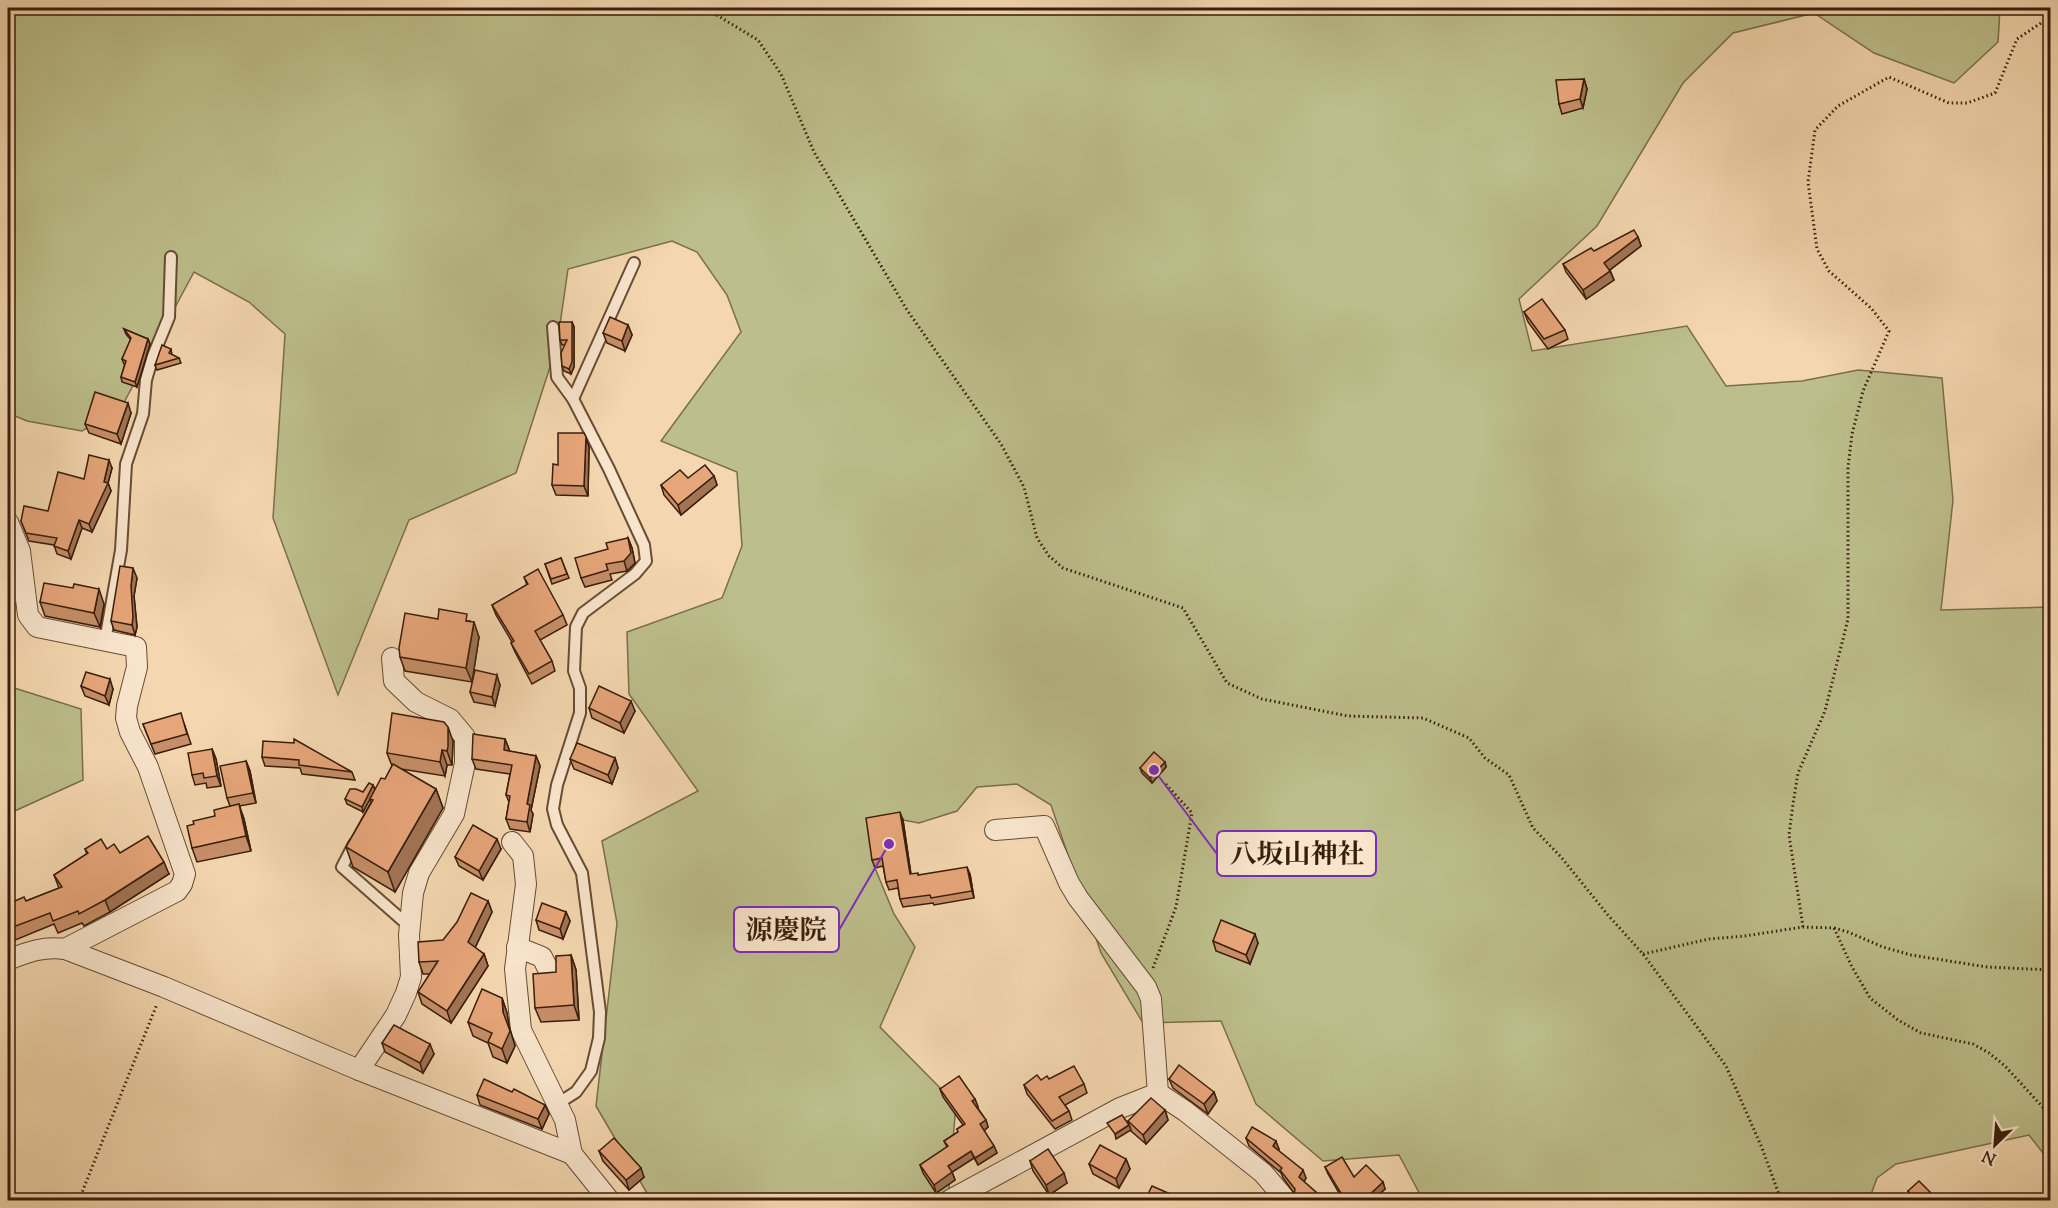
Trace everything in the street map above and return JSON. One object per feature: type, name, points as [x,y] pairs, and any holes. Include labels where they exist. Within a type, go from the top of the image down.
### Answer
[{"type":"street","points":[[10,526],[20,551],[28,615],[37,627],[136,647],[137,668],[126,718],[130,732],[148,767],[185,874],[177,891],[65,949]]},
{"type":"street","points":[[8,596],[10,526]]},
{"type":"street","points":[[359,1070],[396,1015],[406,993],[411,976],[409,926],[413,893],[419,873],[454,814],[465,763],[465,737],[450,719],[416,702],[394,681],[392,658]]},
{"type":"street","points":[[995,830],[1044,826],[1078,898],[1146,987],[1151,999],[1158,1093]]},
{"type":"street","points":[[512,842],[523,856],[525,884],[515,969],[521,1030],[566,1120],[572,1154],[609,1200]]},
{"type":"street","points":[[8,960],[35,950],[51,947],[65,949],[164,987],[359,1070],[572,1154]]},
{"type":"street","points":[[517,947],[542,957],[549,971]]},
{"type":"street","points":[[950,1200],[1120,1108],[1158,1093]]},
{"type":"street","points":[[1158,1093],[1185,1111],[1263,1173],[1286,1200]]},
{"type":"lane","points":[[105,641],[121,550],[126,464],[143,414],[149,372],[169,318],[171,256]]},
{"type":"lane","points":[[573,399],[633,263]]},
{"type":"lane","points":[[553,327],[557,377],[573,399],[644,545],[646,561],[635,573],[583,613],[576,627],[574,671],[580,688],[580,713],[553,809],[557,825],[582,873],[600,1012],[599,1038],[591,1071],[576,1092],[557,1104]]},
{"type":"lane","points":[[357,839],[342,867],[409,926]]},
{"type":"path","points":[[705,8],[758,40],[782,74],[813,152],[837,189],[869,248],[907,310],[1001,444],[1024,487],[1038,538],[1049,556],[1063,568],[1183,608],[1227,682],[1263,699],[1348,716],[1423,718],[1469,738],[1485,758],[1509,775],[1533,828],[1561,857],[1643,954],[1726,1066],[1762,1148],[1781,1200]]},
{"type":"path","points":[[1803,927],[1789,835],[1798,773],[1825,711],[1848,619],[1848,468],[1852,434],[1863,391],[1889,331],[1871,308],[1829,271],[1817,249],[1808,182],[1815,130],[1838,106],[1889,77],[1949,103],[1967,103],[1995,93],[2017,39],[2050,17]]},
{"type":"path","points":[[1146,987],[1176,908],[1192,813],[1164,782]]},
{"type":"path","points":[[1643,954],[1709,939],[1803,927],[1834,928],[1883,948],[1911,955],[1987,967],[2050,970]]},
{"type":"path","points":[[1834,928],[1852,968],[1870,998],[1898,1020],[1921,1033],[1973,1044],[1989,1053],[2005,1066],[2050,1115]]},
{"type":"path","points":[[79,1200],[164,987]]},
{"type":"green space","points":[[8,8],[2000,8],[1998,42],[1954,83],[1874,53],[1814,13],[1733,33],[1683,83],[1597,226],[1519,299],[1532,351],[1687,326],[1726,386],[1802,381],[1858,370],[1942,378],[1953,500],[1941,610],[2050,607],[2050,1162],[2029,1135],[1896,1164],[1877,1178],[1869,1200],[1423,1200],[1399,1155],[1323,1161],[1256,1104],[1221,1021],[1143,1023],[1101,953],[1051,805],[1017,784],[977,787],[957,811],[919,823],[903,820],[869,826],[875,868],[894,914],[915,947],[880,1027],[956,1104],[948,1200],[651,1200],[596,1106],[617,923],[602,841],[698,791],[629,694],[627,632],[722,598],[742,546],[737,472],[661,441],[741,332],[727,295],[697,252],[672,241],[568,269],[557,345],[516,473],[409,520],[338,695],[273,518],[285,334],[249,302],[194,272],[121,408],[82,431],[27,421],[8,413]]},
{"type":"green space","points":[[8,686],[81,709],[83,780],[8,814]]},
{"type":"building","points":[[1584,79],[1580,99],[1559,104],[1556,80]]},
{"type":"building","points":[[1634,230],[1638,237],[1604,263],[1610,271],[1583,290],[1563,264],[1591,248],[1594,251]]},
{"type":"building","points":[[1542,299],[1565,330],[1544,339],[1524,312]]},
{"type":"building","points":[[610,317],[628,325],[622,341],[603,333]]},
{"type":"building","points":[[559,322],[572,322],[572,362],[569,369],[562,366],[561,353],[567,340],[560,340]]},
{"type":"building","points":[[124,329],[148,339],[135,382],[121,377],[126,361],[122,359],[131,338]]},
{"type":"building","points":[[162,345],[171,349],[169,353],[179,358],[155,365]]},
{"type":"building","points":[[95,392],[128,403],[117,434],[85,424]]},
{"type":"building","points":[[558,433],[584,433],[586,437],[584,486],[552,485],[553,464],[558,465]]},
{"type":"building","points":[[89,455],[109,460],[104,482],[108,483],[89,524],[79,520],[68,551],[54,546],[57,538],[26,533],[21,521],[24,506],[48,511],[58,472],[84,479]]},
{"type":"building","points":[[705,465],[714,476],[678,505],[661,485],[680,470],[688,478]]},
{"type":"building","points":[[628,538],[631,553],[624,561],[606,564],[608,570],[581,578],[575,558],[608,549],[606,543]]},
{"type":"building","points":[[561,558],[567,574],[551,579],[545,564]]},
{"type":"building","points":[[120,566],[133,568],[132,625],[111,621]]},
{"type":"building","points":[[538,569],[563,615],[535,631],[552,661],[529,674],[511,643],[514,641],[492,605],[528,584],[524,577]]},
{"type":"building","points":[[44,583],[73,588],[74,584],[99,589],[94,613],[40,602]]},
{"type":"building","points":[[439,609],[467,614],[466,621],[474,622],[466,668],[400,657],[399,648],[405,613],[438,619]]},
{"type":"building","points":[[475,670],[497,675],[492,697],[470,692]]},
{"type":"building","points":[[86,672],[110,679],[105,696],[81,686]]},
{"type":"building","points":[[599,686],[631,701],[620,723],[589,708]]},
{"type":"building","points":[[181,713],[187,734],[151,744],[143,724]]},
{"type":"building","points":[[392,713],[444,722],[448,727],[448,747],[447,751],[442,750],[440,762],[387,753]]},
{"type":"building","points":[[473,734],[505,739],[504,750],[536,756],[527,804],[530,805],[527,822],[506,819],[510,796],[506,795],[512,765],[472,759]]},
{"type":"building","points":[[294,739],[352,772],[299,765],[299,760],[262,757],[263,741],[294,743]]},
{"type":"building","points":[[577,743],[615,758],[608,775],[570,759]]},
{"type":"building","points":[[212,749],[217,776],[204,778],[203,773],[192,775],[188,753]]},
{"type":"building","points":[[1154,752],[1165,762],[1150,778],[1140,768]]},
{"type":"building","points":[[246,761],[253,793],[227,798],[220,766]]},
{"type":"building","points":[[393,764],[436,789],[388,872],[346,847],[373,800],[370,799],[381,778],[385,779]]},
{"type":"building","points":[[369,783],[373,785],[362,807],[345,799],[350,789],[363,792]]},
{"type":"building","points":[[239,804],[246,836],[192,848],[187,826],[194,824],[193,821],[215,816],[214,810]]},
{"type":"building","points":[[900,812],[910,874],[918,873],[918,875],[967,867],[972,891],[931,898],[930,895],[900,899],[897,880],[886,882],[882,858],[872,860],[866,818]]},
{"type":"building","points":[[473,825],[497,839],[479,871],[455,857]]},
{"type":"building","points":[[148,836],[164,862],[79,914],[78,911],[53,921],[50,913],[8,929],[8,904],[24,897],[26,901],[62,887],[54,875],[88,853],[85,849],[101,839],[107,849],[114,844],[120,853]]},
{"type":"building","points":[[471,893],[488,901],[468,942],[484,954],[447,1011],[418,992],[438,961],[419,962],[418,942],[443,940],[457,922]]},
{"type":"building","points":[[542,903],[566,912],[560,929],[536,920]]},
{"type":"building","points":[[1221,920],[1255,934],[1246,955],[1213,941]]},
{"type":"building","points":[[571,955],[574,1005],[535,1008],[533,974],[556,972],[556,956]]},
{"type":"building","points":[[482,989],[502,998],[503,1012],[510,1031],[502,1049],[488,1042],[492,1033],[468,1022]]},
{"type":"building","points":[[394,1025],[430,1044],[420,1063],[382,1043]]},
{"type":"building","points":[[1179,1065],[1214,1092],[1204,1104],[1169,1079]]},
{"type":"building","points":[[1074,1066],[1084,1084],[1059,1097],[1069,1111],[1052,1121],[1024,1085],[1037,1075],[1041,1080],[1047,1076],[1049,1079]]},
{"type":"building","points":[[959,1076],[975,1099],[972,1101],[986,1120],[980,1124],[994,1146],[975,1158],[971,1151],[948,1166],[952,1172],[934,1185],[920,1165],[948,1146],[944,1141],[958,1132],[957,1129],[965,1124],[940,1089]]},
{"type":"building","points":[[484,1079],[512,1092],[514,1089],[545,1105],[538,1119],[477,1095]]},
{"type":"building","points":[[1151,1098],[1165,1110],[1143,1135],[1128,1121]]},
{"type":"building","points":[[1122,1115],[1129,1125],[1115,1134],[1107,1123]]},
{"type":"building","points":[[1252,1127],[1276,1141],[1273,1146],[1303,1170],[1299,1177],[1325,1200],[1301,1200],[1294,1195],[1295,1189],[1280,1170],[1282,1168],[1246,1138]]},
{"type":"building","points":[[614,1138],[641,1168],[626,1180],[599,1151]]},
{"type":"building","points":[[1100,1145],[1126,1159],[1116,1179],[1089,1164]]},
{"type":"building","points":[[1048,1149],[1064,1173],[1046,1185],[1030,1161]]},
{"type":"building","points":[[1342,1157],[1354,1177],[1366,1165],[1383,1182],[1365,1199],[1367,1200],[1345,1200],[1325,1167]]},
{"type":"building","points":[[1919,1181],[1933,1195],[1928,1200],[1917,1200],[1908,1191]]},
{"type":"building","points":[[1152,1186],[1184,1200],[1145,1200]]},
{"type":"place","name":"八坂山神社","points":[[1154,770]]},
{"type":"place","name":"源慶院","points":[[889,844]]}]
